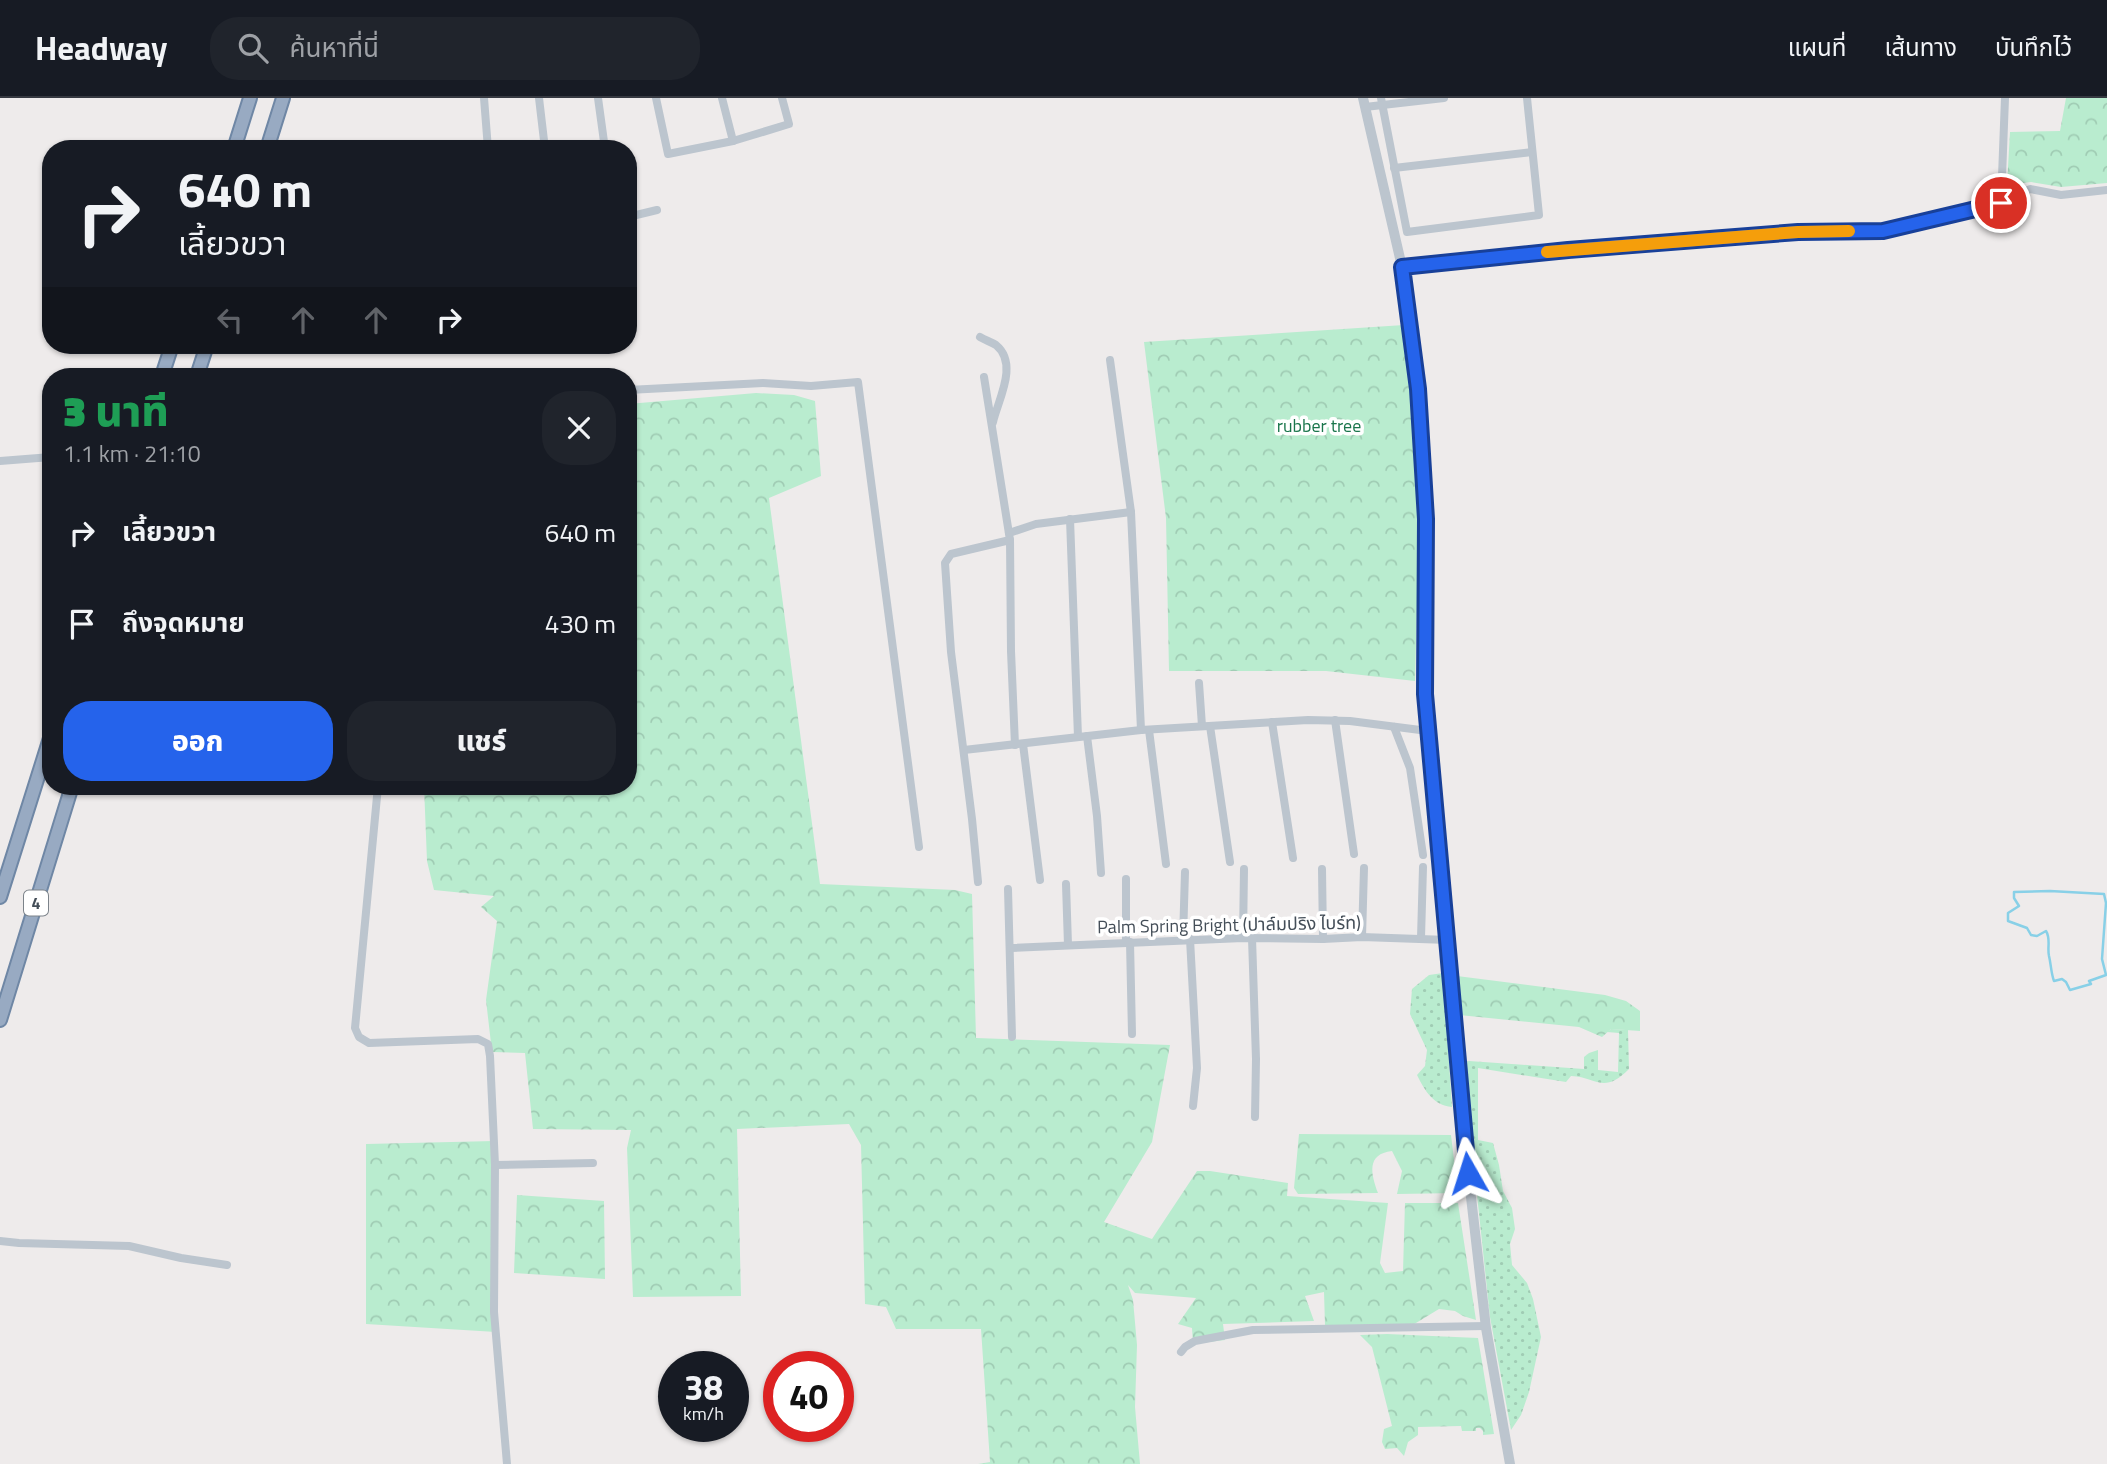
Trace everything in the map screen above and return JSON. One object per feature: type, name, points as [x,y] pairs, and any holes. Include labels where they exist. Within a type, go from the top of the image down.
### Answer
[{"type":"highway","points":[[237,140],[250,98]]},
{"type":"highway","points":[[271,140],[283,98]]},
{"type":"highway","name":"4","points":[[0,897],[42,764]]},
{"type":"highway","name":"4","points":[[0,1020],[69,795]]},
{"type":"street","points":[[484,98],[487,140]]},
{"type":"street","points":[[539,98],[544,140]]},
{"type":"street","points":[[598,98],[604,140]]},
{"type":"street","points":[[656,98],[667,154],[733,141],[789,124],[782,98]]},
{"type":"street","points":[[722,98],[733,141]]},
{"type":"street","points":[[1444,98],[1364,103],[1402,267],[1418,389],[1426,519],[1425,694],[1428,731],[1463,1120],[1486,1326],[1510,1464]]},
{"type":"street","points":[[1381,102],[1407,232],[1539,215],[1527,98]]},
{"type":"street","points":[[2001,203],[2005,98]]},
{"type":"street","points":[[1394,168],[1532,152]]},
{"type":"street","points":[[1402,267],[1568,250],[1798,232],[1883,231],[2001,203],[2030,189],[2061,195],[2107,190]]},
{"type":"street","points":[[637,215],[657,209]]},
{"type":"street","points":[[981,337],[1003,353],[1006,362],[1005,382],[992,429]]},
{"type":"street","points":[[1110,360],[1131,512],[1145,730],[1166,864]]},
{"type":"street","points":[[984,377],[1009,536],[1011,651],[1019,744],[1040,880]]},
{"type":"street","points":[[637,390],[754,383],[811,386],[858,382],[919,847]]},
{"type":"street","points":[[0,461],[42,458]]},
{"type":"street","points":[[978,882],[951,652],[946,560],[951,554],[1009,536],[1036,524],[1131,512]]},
{"type":"street","points":[[1070,519],[1078,737]]},
{"type":"street","points":[[1199,682],[1230,862]]},
{"type":"street","points":[[964,750],[1145,730],[1272,722],[1335,720],[1428,731]]},
{"type":"street","points":[[1335,720],[1354,853]]},
{"type":"street","points":[[1272,722],[1293,858]]},
{"type":"street","points":[[1394,727],[1410,768],[1423,855]]},
{"type":"street","points":[[1087,736],[1101,873]]},
{"type":"street","points":[[377,795],[355,1028],[359,1037],[369,1043],[478,1039],[488,1044],[495,1165],[494,1312],[507,1464]]},
{"type":"street","points":[[1421,938],[1423,867]]},
{"type":"street","points":[[1362,937],[1364,868]]},
{"type":"street","points":[[1244,869],[1256,1059],[1255,1117]]},
{"type":"street","points":[[1322,869],[1323,939]]},
{"type":"street","points":[[1185,872],[1197,1068],[1193,1107]]},
{"type":"street","points":[[1126,879],[1132,1034]]},
{"type":"street","points":[[1066,884],[1068,945]]},
{"type":"street","points":[[1008,889],[1012,1037]]},
{"type":"street","name":"Palm Spring Bright (ปาล์มปริง ไบร์ท)","points":[[1011,948],[1187,939],[1362,937],[1448,940]]},
{"type":"street","points":[[495,1165],[593,1163]]},
{"type":"street","points":[[0,1241],[129,1246],[227,1265]]},
{"type":"street","points":[[1181,1352],[1195,1341],[1254,1330],[1486,1326]]},
{"type":"green space","points":[[2066,98],[2107,98],[2107,183],[2061,187],[2031,182],[2007,185],[2010,132],[2060,131]]},
{"type":"green space","name":"rubber tree","points":[[1404,325],[1416,424],[1419,524],[1415,681],[1326,671],[1169,671],[1166,518],[1144,342]]},
{"type":"green space","points":[[756,393],[794,395],[815,401],[821,476],[769,498],[820,884],[955,890],[972,894],[976,1038],[1170,1045],[1152,1142],[1104,1222],[1152,1239],[1197,1171],[1288,1183],[1287,1196],[1388,1203],[1380,1263],[1385,1273],[1403,1271],[1405,1203],[1458,1203],[1476,1320],[1455,1311],[1439,1309],[1411,1326],[1325,1325],[1324,1292],[1305,1296],[1314,1321],[1223,1324],[1225,1340],[1193,1344],[1192,1328],[1178,1324],[1196,1298],[1135,1293],[1128,1285],[1133,1300],[1137,1345],[1135,1407],[1140,1464],[978,1464],[990,1462],[981,1329],[896,1329],[886,1307],[865,1304],[861,1145],[849,1124],[737,1129],[741,1296],[633,1297],[627,1148],[631,1130],[533,1129],[525,1053],[492,1052],[486,1000],[497,921],[481,907],[494,896],[434,890],[427,861],[424,795],[637,795],[637,403]]},
{"type":"green space","points":[[1443,973],[1452,1107],[1435,1100],[1417,1075],[1425,1066],[1427,1050],[1410,1014],[1412,989],[1429,975]]},
{"type":"green space","points":[[1457,976],[1605,995],[1626,1001],[1640,1011],[1640,1031],[1611,1029],[1602,1037],[1579,1027],[1459,1015]]},
{"type":"green space","points":[[1611,1029],[1628,1030],[1629,1069],[1613,1081],[1600,1083],[1571,1076],[1566,1082],[1478,1068],[1478,1140],[1493,1143],[1503,1191],[1512,1208],[1515,1229],[1510,1244],[1512,1265],[1527,1283],[1541,1337],[1529,1392],[1521,1415],[1511,1430],[1490,1317],[1463,1063],[1469,1061],[1584,1069],[1584,1057],[1598,1050],[1598,1070],[1618,1072],[1619,1033],[1607,1032]]},
{"type":"green space","points":[[1299,1134],[1451,1135],[1458,1193],[1397,1194],[1402,1171],[1392,1151],[1378,1156],[1374,1161],[1372,1172],[1378,1193],[1298,1194],[1294,1188]]},
{"type":"green space","points":[[494,1141],[496,1332],[366,1324],[366,1144]]},
{"type":"green space","points":[[517,1195],[604,1201],[605,1279],[514,1273]]},
{"type":"green space","points":[[1360,1335],[1478,1338],[1494,1434],[1483,1435],[1480,1428],[1476,1428],[1476,1431],[1462,1431],[1461,1426],[1418,1427],[1418,1435],[1408,1442],[1404,1456],[1397,1448],[1385,1449],[1382,1442],[1384,1429],[1392,1426],[1372,1347]]},
{"type":"waterway","points":[[2050,891],[2104,894],[2106,903],[2102,959],[2106,975],[2089,981],[2091,984],[2070,990],[2062,979],[2054,981],[2046,931],[2037,936],[2031,935],[2027,928],[2008,921],[2008,913],[2019,906],[2014,892],[2050,891]]},
{"type":"slow traffic","points":[[1547,252],[1798,232],[1849,231]]},
{"type":"route","points":[[1468,1173],[1425,694],[1426,519],[1418,389],[1402,267],[1568,250],[1798,232],[1883,231],[2001,203]]}]
